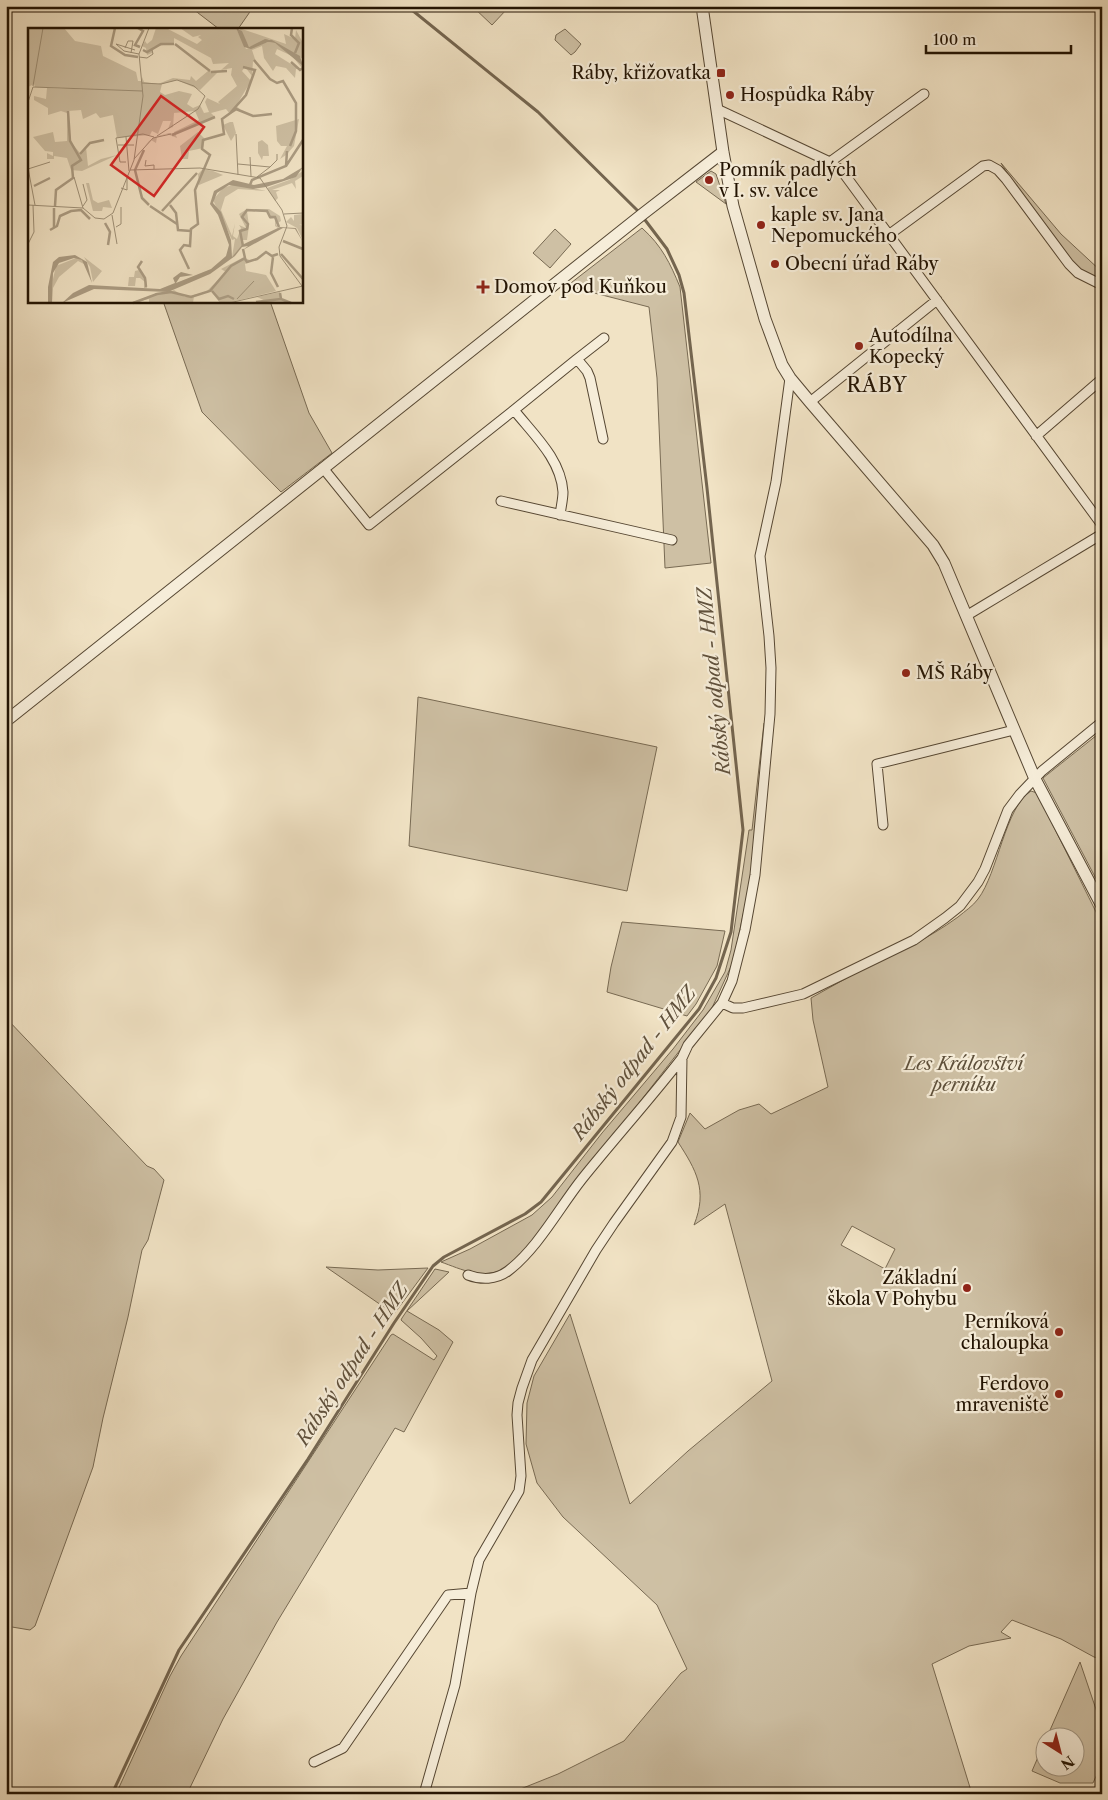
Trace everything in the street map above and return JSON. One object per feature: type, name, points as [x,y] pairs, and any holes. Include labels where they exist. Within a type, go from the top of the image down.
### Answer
[{"type":"street","points":[[702,6],[723,152],[733,206],[765,319],[782,365],[810,402],[933,545],[944,563],[1035,779],[1102,906]]},
{"type":"street","points":[[830,162],[924,94]]},
{"type":"street","points":[[717,109],[830,162],[842,171],[1102,525]]},
{"type":"street","points":[[6,721],[723,152]]},
{"type":"street","points":[[890,234],[983,166],[990,165],[998,170],[1006,179],[1068,264],[1078,273],[1102,285]]},
{"type":"street","points":[[810,402],[937,300]]},
{"type":"street","points":[[323,468],[369,525],[604,338]]},
{"type":"street","points":[[577,359],[590,378],[603,439]]},
{"type":"street","points":[[468,1275],[480,1278],[494,1278],[507,1272],[516,1263],[682,1058],[688,1045],[722,1003],[732,981],[756,875],[770,714],[771,668],[760,556],[776,482],[790,378]]},
{"type":"street","points":[[1036,436],[1102,379]]},
{"type":"street","points":[[514,410],[550,454],[557,469],[563,492],[560,515]]},
{"type":"street","points":[[501,501],[672,540]]},
{"type":"street","points":[[966,616],[1102,534]]},
{"type":"street","points":[[722,1003],[733,1008],[742,1008],[804,994],[914,940],[929,930],[960,906],[978,882],[1008,810],[1020,794],[1102,722]]},
{"type":"street","points":[[883,825],[877,764],[1014,730]]},
{"type":"street","points":[[424,1794],[455,1685],[471,1593],[483,1551],[519,1491],[521,1476],[518,1446],[518,1403],[526,1377],[542,1344],[596,1250],[672,1142],[681,1117],[682,1058]]},
{"type":"street","points":[[314,1762],[343,1748],[448,1595],[471,1593]]},
{"type":"green space","points":[[189,6],[254,6],[239,28],[218,28]]},
{"type":"green space","points":[[472,6],[504,6],[507,9],[492,25]]},
{"type":"green space","points":[[565,29],[581,44],[571,55],[555,40],[556,35]]},
{"type":"green space","points":[[1001,163],[1061,234],[1102,272],[1102,282],[1078,269],[1016,187]]},
{"type":"green space","points":[[711,171],[716,174],[726,204],[696,182]]},
{"type":"green space","points":[[642,228],[665,255],[680,287],[711,563],[665,568],[657,378],[649,307],[567,286]]},
{"type":"green space","points":[[555,229],[571,244],[550,268],[533,253]]},
{"type":"green space","points":[[163,302],[270,302],[309,413],[332,453],[281,492],[202,412]]},
{"type":"green space","points":[[418,697],[657,747],[627,891],[409,846]]},
{"type":"green space","points":[[764,723],[766,725],[754,864],[733,962],[711,1010],[523,1253],[505,1268],[489,1274],[465,1270],[441,1262],[470,1249],[532,1215],[552,1197],[703,1010],[725,972],[731,950],[749,830],[752,830]]},
{"type":"green space","points":[[1102,731],[1102,890],[1043,778]]},
{"type":"green space","name":"Les Království perníku","points":[[1031,791],[1037,793],[1102,924],[1102,1659],[1094,1657],[1061,1639],[1012,1620],[1001,1632],[1011,1638],[969,1646],[932,1664],[972,1794],[828,1794],[819,1789],[808,1791],[805,1794],[508,1794],[558,1774],[624,1741],[681,1673],[687,1669],[657,1605],[563,1517],[537,1483],[526,1444],[527,1403],[534,1376],[570,1314],[630,1504],[688,1451],[772,1381],[725,1204],[694,1225],[698,1213],[700,1191],[695,1171],[678,1142],[690,1113],[705,1129],[739,1110],[759,1104],[771,1114],[828,1087],[813,1020],[811,998],[923,939],[947,925],[974,904],[985,888],[1008,825],[1022,799]],"holes":[[[852,1226],[895,1249],[885,1269],[841,1245]]]},
{"type":"green space","points":[[622,922],[725,931],[717,966],[696,1004],[687,1016],[607,992]]},
{"type":"green space","points":[[6,1018],[147,1166],[154,1169],[164,1180],[148,1240],[142,1250],[93,1467],[35,1626],[30,1630],[6,1626]]},
{"type":"green space","points":[[326,1267],[378,1270],[428,1268],[394,1314]]},
{"type":"green space","points":[[435,1269],[449,1272],[407,1311],[439,1330],[453,1342],[404,1432],[395,1428],[277,1622],[223,1719],[187,1794],[116,1794],[181,1656],[391,1335],[393,1334],[434,1360],[437,1356],[401,1320],[402,1318]]},
{"type":"green space","points":[[1080,1662],[1102,1727],[1102,1763],[1093,1783],[1060,1783],[1048,1778],[1086,1778],[1086,1728],[1051,1728]]},
{"type":"green space","points":[[1036,1762],[1036,1773],[1032,1771]]},
{"type":"waterway","name":"Rábský odpad - HMZ","points":[[112,1794],[179,1650],[308,1459],[394,1323],[433,1266],[444,1257],[525,1214],[541,1202],[699,1009],[716,978],[731,932],[743,830],[707,488],[684,293],[679,275],[667,249],[639,212],[538,112],[407,6]]},
{"type":"place","name":"Ráby, křižovatka","points":[[721,73]]},
{"type":"place","name":"Hospůdka Ráby","points":[[730,95]]},
{"type":"place","name":"Pomník padlých v I. sv. válce","points":[[709,180]]},
{"type":"place","name":"kaple sv. Jana Nepomuckého","points":[[761,225]]},
{"type":"place","name":"Obecní úřad Ráby","points":[[775,264]]},
{"type":"place","name":"Domov pod Kuňkou","points":[[483,287]]},
{"type":"place","name":"Autodílna Kopecký","points":[[859,346]]},
{"type":"place","name":"MŠ Ráby","points":[[906,673]]},
{"type":"place","name":"Základní škola V Pohybu","points":[[967,1288]]},
{"type":"place","name":"Perníková chaloupka","points":[[1059,1332]]},
{"type":"place","name":"Ferdovo mraveniště","points":[[1059,1394]]},
{"type":"district","name":"RÁBY","points":[[877,385]]}]
